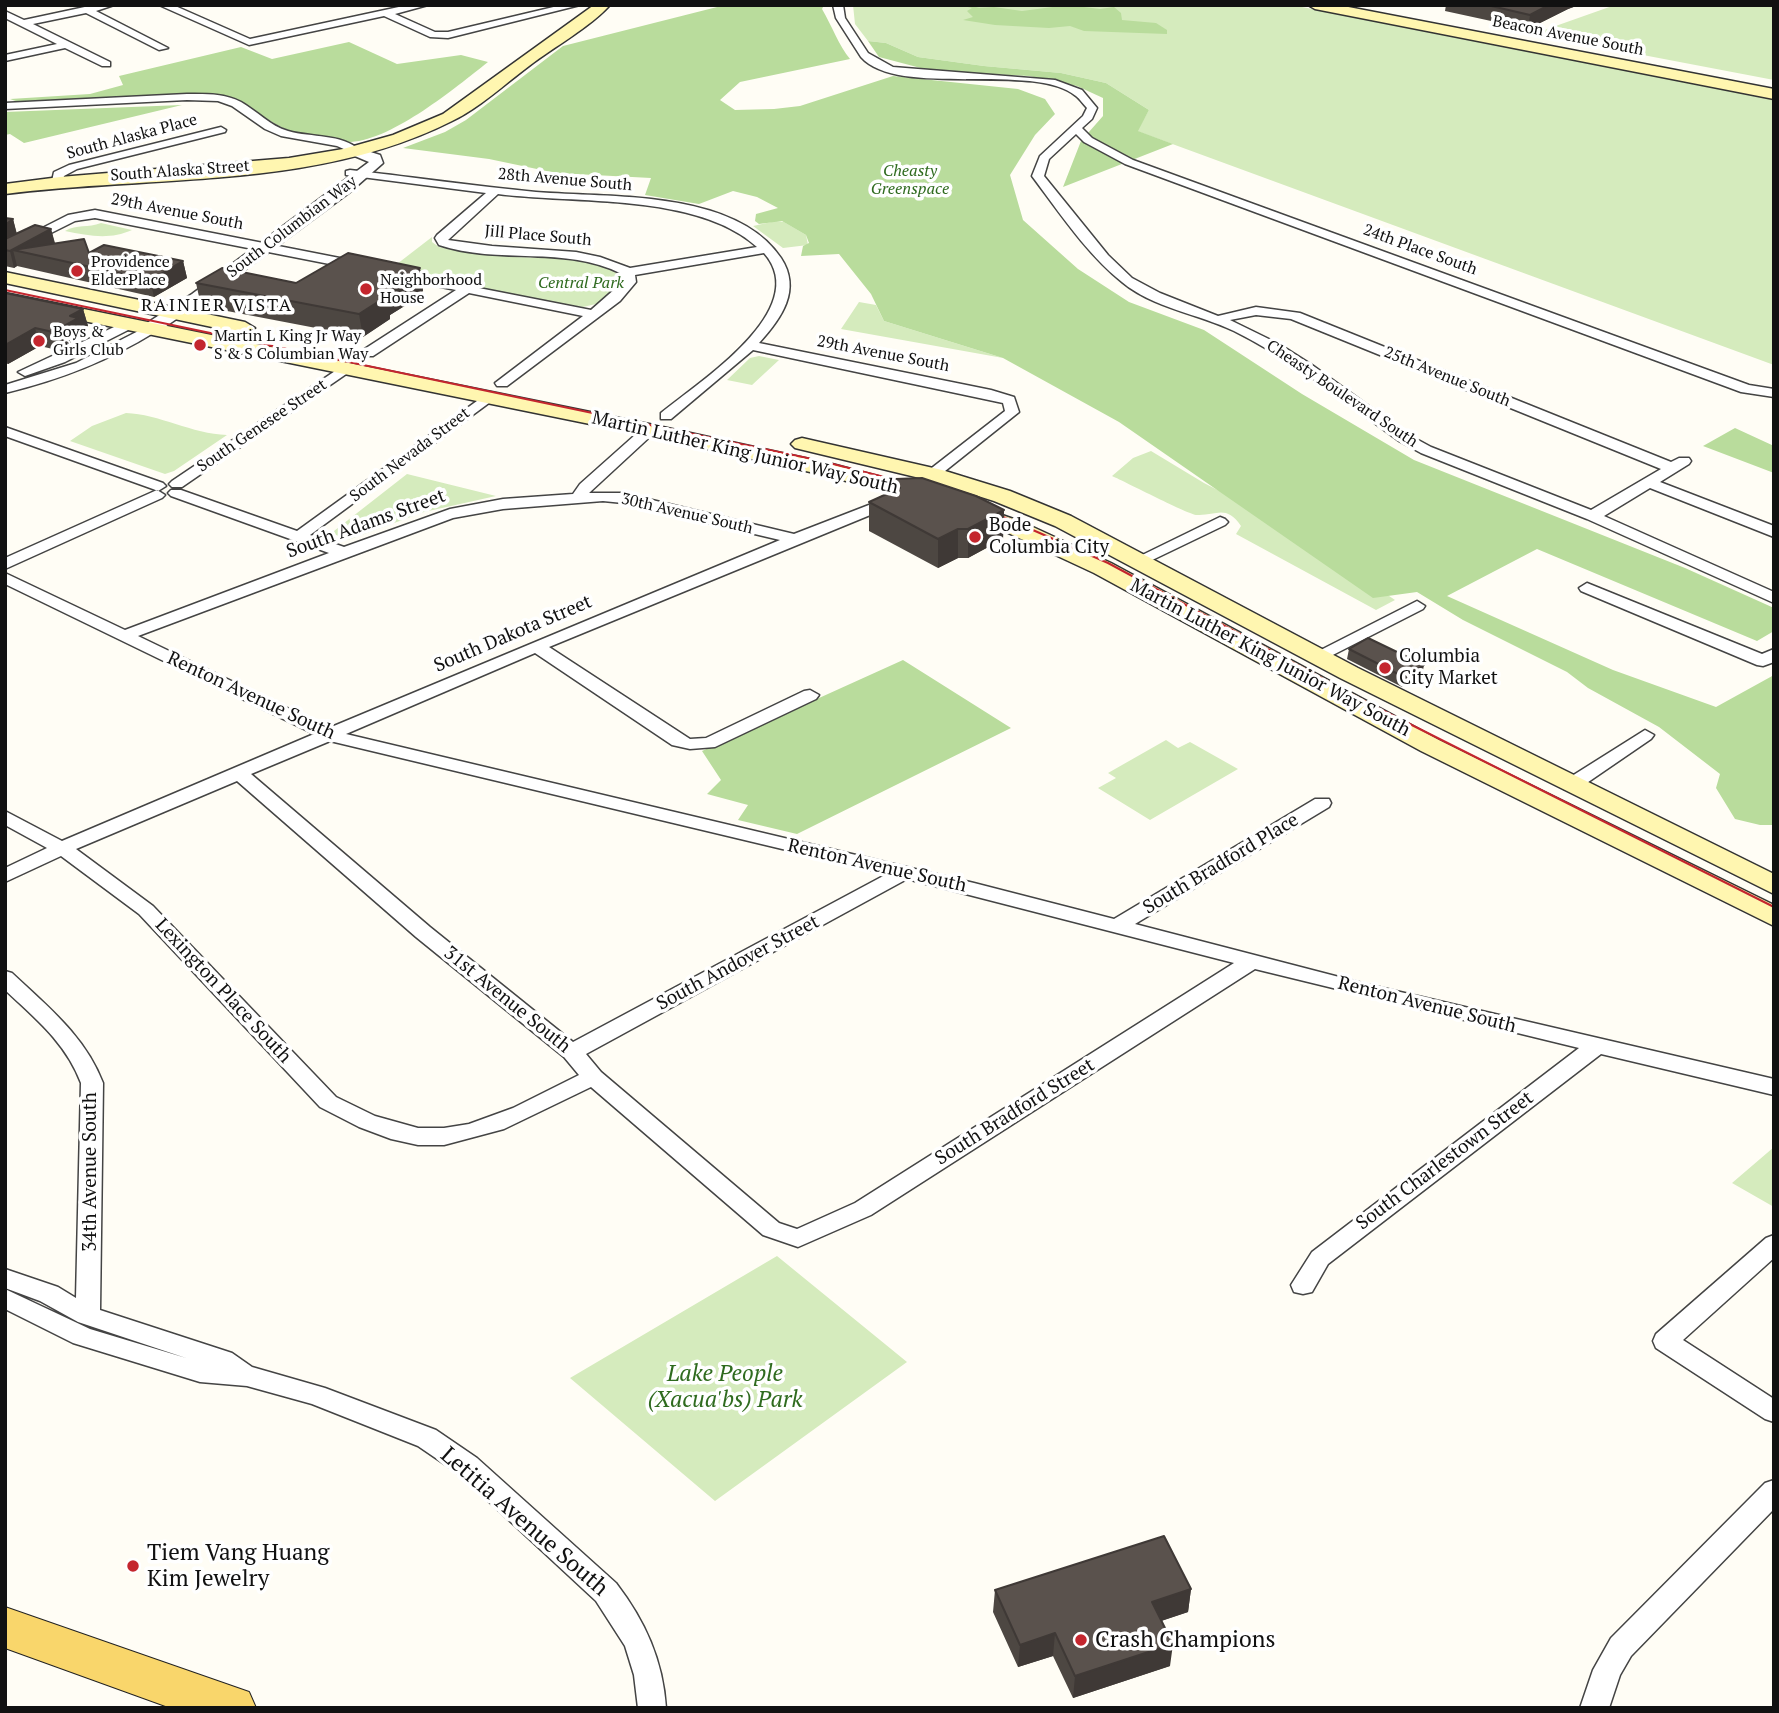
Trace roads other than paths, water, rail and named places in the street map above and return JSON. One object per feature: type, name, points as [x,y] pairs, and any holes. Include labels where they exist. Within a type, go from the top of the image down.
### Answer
[{"type":"main road","name":"South Columbian Way","points":[[355,151],[414,133],[449,117],[603,5]]},
{"type":"main road","name":"Beacon Avenue South","points":[[1315,5],[1774,94]]},
{"type":"main road","name":"South Alaska Street","points":[[5,189],[58,181],[280,164],[355,151]]},
{"type":"main road","points":[[5,277],[269,333]]},
{"type":"main road","name":"Martin Luther King Junior Way South","points":[[5,299],[347,367],[666,416],[843,452],[934,475],[1002,496],[1063,521],[1317,656],[1774,885]]},
{"type":"main road","name":"Martin Luther King Junior Way South","points":[[314,342],[368,354],[649,430],[832,470],[910,491],[1021,530],[1086,560],[1362,709],[1774,918]]},
{"type":"main road","points":[[5,1627],[232,1708]]},
{"type":"street","points":[[23,23],[109,5]]},
{"type":"street","points":[[164,5],[249,42],[423,5]]},
{"type":"street","points":[[370,5],[439,35],[575,5]]},
{"type":"street","name":"Cheasty Boulevard South","points":[[838,5],[843,22],[864,55],[875,63],[909,72],[1026,79],[1071,88],[1086,96],[1092,108],[1088,117],[1044,158],[1038,176],[1104,258],[1128,281],[1155,296],[1218,320],[1264,342],[1307,368],[1404,438],[1448,459],[1592,516],[1774,598]]},
{"type":"street","points":[[88,10],[163,48]]},
{"type":"street","points":[[5,14],[106,64]]},
{"type":"street","points":[[5,58],[64,45]]},
{"type":"street","points":[[9,105],[219,98],[236,104],[269,127],[285,134],[340,143],[355,151]]},
{"type":"street","name":"24th Place South","points":[[1077,129],[1088,139],[1129,162],[1758,392],[1774,393]]},
{"type":"street","name":"South Alaska Place","points":[[58,181],[58,174],[73,167],[221,130]]},
{"type":"street","name":"South Columbian Way","points":[[140,326],[267,247],[356,174],[360,163],[356,159],[355,151]]},
{"type":"street","name":"South Columbian Way","points":[[165,311],[249,243],[356,174]]},
{"type":"street","name":"28th Avenue South","points":[[356,174],[495,191],[680,208],[722,220],[751,235],[767,249]]},
{"type":"street","name":"Jill Place South","points":[[495,191],[441,238],[443,242],[498,251],[588,257],[617,265],[628,272]]},
{"type":"street","name":"29th Avenue South","points":[[5,252],[72,218],[103,215],[249,243],[464,290],[594,314]]},
{"type":"street","points":[[628,272],[767,249],[783,274],[785,286],[775,314],[750,345],[666,416]]},
{"type":"street","name":"South Nevada Street","points":[[298,537],[594,314],[630,282],[628,272]]},
{"type":"street","points":[[368,354],[464,290]]},
{"type":"street","name":"25th Avenue South","points":[[1218,320],[1243,311],[1257,310],[1295,316],[1678,465],[1648,482]]},
{"type":"street","points":[[5,379],[140,326]]},
{"type":"street","points":[[5,389],[75,368],[118,348],[140,326]]},
{"type":"street","name":"29th Avenue South","points":[[750,345],[1009,400]]},
{"type":"street","name":"South Genesee Street","points":[[177,488],[347,367]]},
{"type":"street","name":"South Dakota Street","points":[[5,876],[62,848],[537,647],[794,539],[860,515],[910,491],[934,475],[1012,412],[1009,400]]},
{"type":"street","points":[[579,496],[649,430]]},
{"type":"street","points":[[5,431],[158,490]]},
{"type":"street","points":[[1592,516],[1648,482],[1774,532]]},
{"type":"street","points":[[5,564],[158,490],[177,488],[345,553]]},
{"type":"street","name":"30th Avenue South","points":[[579,496],[623,498],[794,539]]},
{"type":"street","name":"South Adams Street","points":[[123,636],[450,514],[503,504],[579,496]]},
{"type":"street","points":[[1140,560],[1220,522]]},
{"type":"street","name":"Renton Avenue South","points":[[5,578],[329,735],[1119,925],[1252,961],[1774,1087]]},
{"type":"street","points":[[1587,588],[1768,657]]},
{"type":"street","points":[[1317,656],[1417,606]]},
{"type":"street","points":[[537,647],[678,741],[690,744],[709,743],[810,695]]},
{"type":"street","points":[[1571,785],[1645,735]]},
{"type":"street","name":"31st Avenue South","points":[[240,774],[424,932],[572,1052],[593,1077],[771,1229]]},
{"type":"street","name":"South Bradford Place","points":[[1119,925],[1322,803]]},
{"type":"street","name":"Lexington Place South","points":[[5,817],[62,848],[146,910],[328,1102],[360,1119],[394,1132],[449,1136],[506,1120],[593,1077]]},
{"type":"street","name":"South Andover Street","points":[[572,1052],[904,873]]},
{"type":"street","name":"South Bradford Street","points":[[771,1229],[797,1238],[863,1209],[1252,961]]},
{"type":"street","name":"34th Avenue South","points":[[5,978],[76,1047],[86,1064],[92,1083],[90,1278],[87,1315]]},
{"type":"street","name":"South Charlestown Street","points":[[1303,1285],[1320,1258],[1596,1046]]},
{"type":"street","points":[[1774,1244],[1665,1341],[1774,1412]]},
{"type":"street","name":"Letitia Avenue South","points":[[5,1278],[49,1294],[87,1315],[223,1360],[247,1376]]},
{"type":"street","name":"Letitia Avenue South","points":[[5,1298],[82,1336],[200,1372],[247,1376],[316,1395],[427,1438],[468,1466],[577,1565],[626,1616],[641,1646],[652,1684],[652,1708]]},
{"type":"street","points":[[1594,1708],[1607,1670],[1621,1647],[1774,1491]]},
{"type":"tram line","points":[[5,290],[817,460],[912,484]]},
{"type":"tram line","points":[[985,509],[1108,563],[1362,700],[1774,907]]},
{"type":"place","name":"Providence ElderPlace","points":[[77,271]]},
{"type":"place","name":"Neighborhood House","points":[[366,289]]},
{"type":"place","name":"Boys & Girls Club","points":[[39,341]]},
{"type":"place","name":"Martin L King Jr Way S & S Columbian Way","points":[[200,345]]},
{"type":"place","name":"Bode Columbia City","points":[[975,537]]},
{"type":"place","name":"Columbia City Market","points":[[1385,668]]},
{"type":"place","name":"Tiem Vang Huang Kim Jewelry","points":[[133,1566]]},
{"type":"place","name":"Crash Champions","points":[[1081,1640]]},
{"type":"district","name":"RAINIER VISTA","points":[[217,306]]},
{"type":"park label","name":"Cheasty Greenspace","points":[[910,180]]},
{"type":"park label","name":"Central Park","points":[[581,283]]},
{"type":"park label","name":"Lake People (Xacua'bs) Park","points":[[725,1387]]}]
